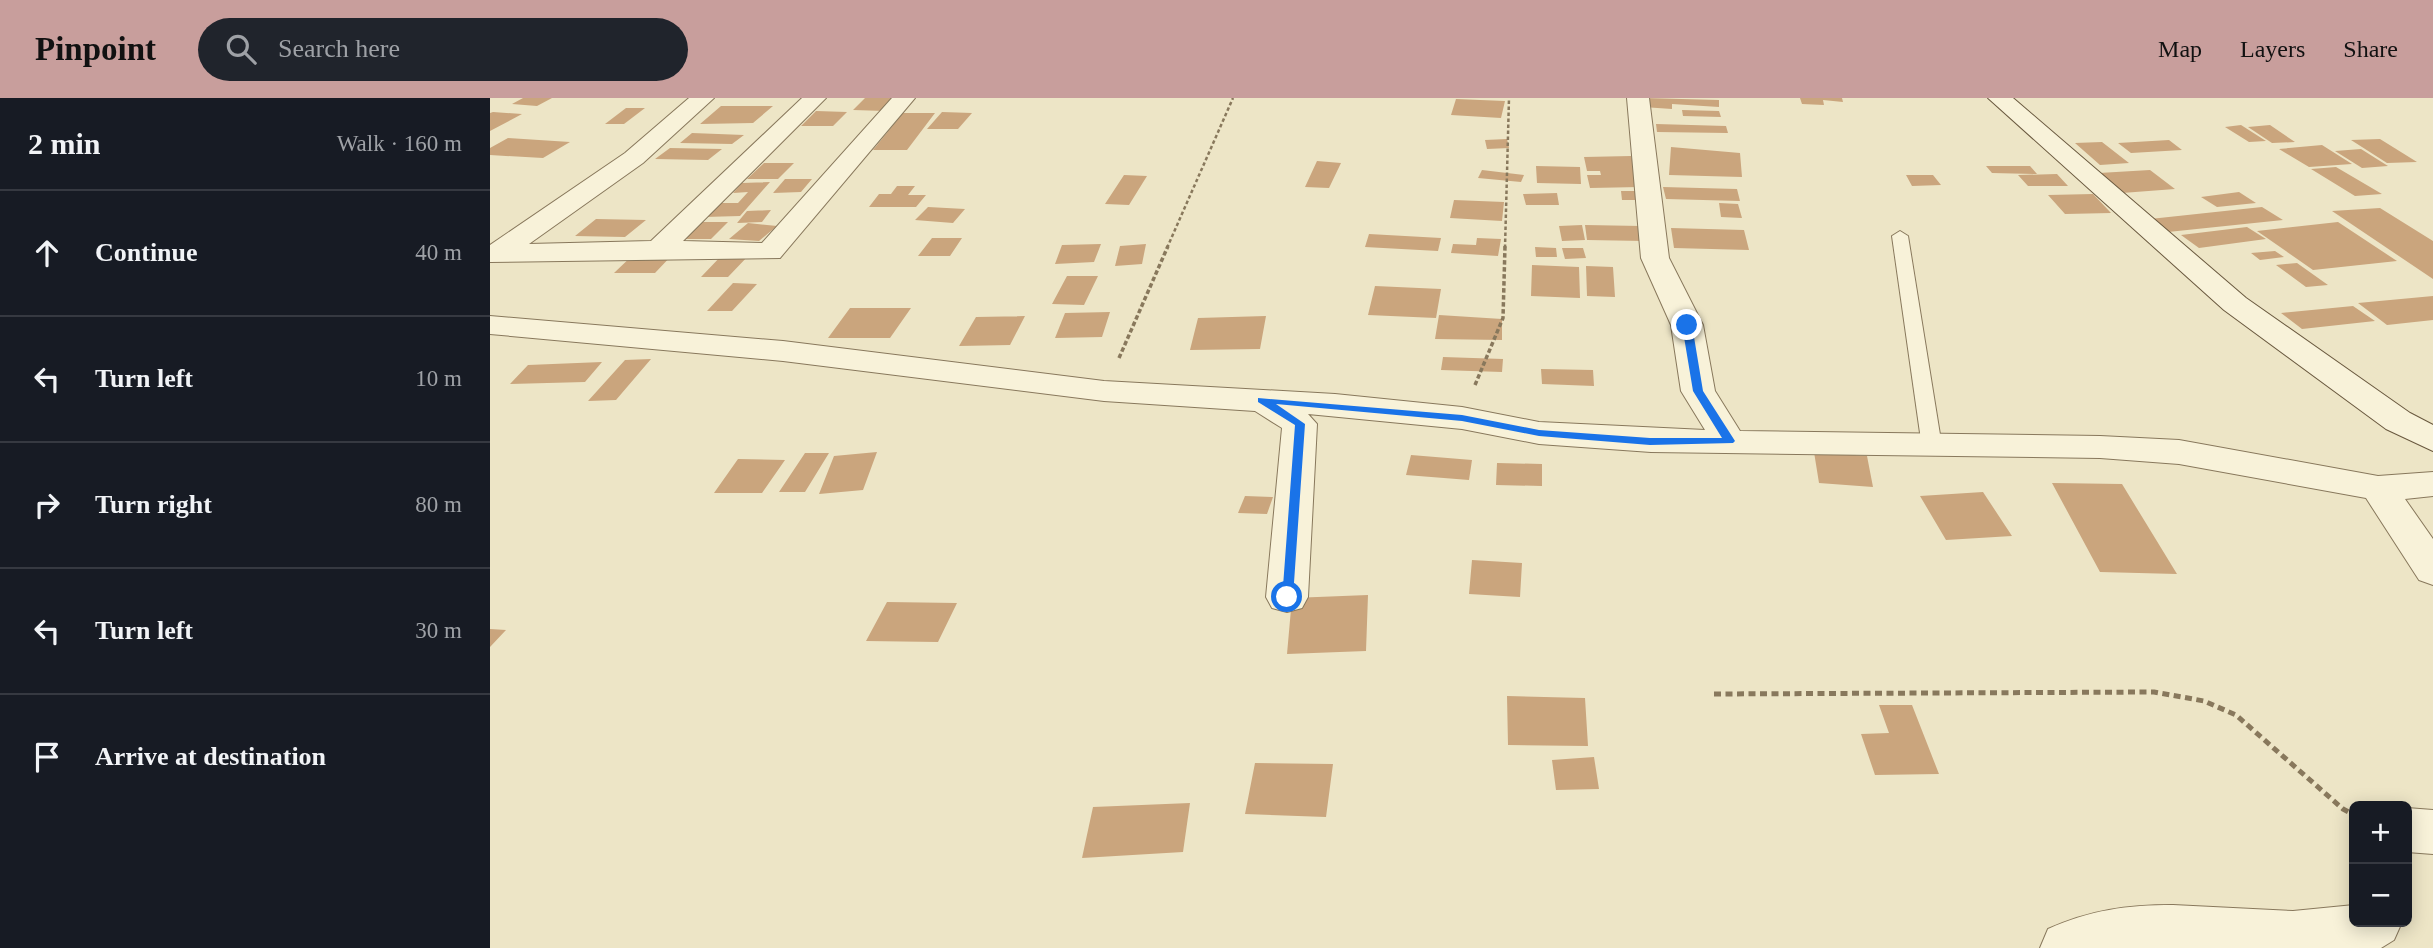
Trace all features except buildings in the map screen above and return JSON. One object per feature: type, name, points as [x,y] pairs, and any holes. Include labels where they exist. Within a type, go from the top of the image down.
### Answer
[{"type":"street","points":[[493,256],[634,159],[703,98]]},
{"type":"street","points":[[659,249],[815,98]]},
{"type":"street","points":[[493,256],[659,249],[770,252],[904,98]]},
{"type":"street","points":[[1638,98],[1656,258],[1687,325],[1698,391],[1730,441]]},
{"type":"street","points":[[1999,98],[2235,304],[2398,421],[2433,440]]},
{"type":"street","points":[[490,326],[770,350],[1104,391],[1262,400],[1462,418],[1539,433],[1650,441],[1933,447],[2100,447],[2179,452],[2378,488],[2433,484]]},
{"type":"street","points":[[1262,400],[1300,424],[1287,597]]},
{"type":"street","points":[[2378,488],[2433,570]]},
{"type":"street","points":[[2412,830],[2433,832]]},
{"type":"street","points":[[2067,948],[2082,938],[2172,930],[2290,937],[2364,931],[2369,927]]},
{"type":"lane","points":[[1900,236],[1933,447]]},
{"type":"path","points":[[1104,391],[1233,98]]},
{"type":"path","points":[[1462,418],[1503,318],[1509,98]]},
{"type":"path","points":[[1714,694],[2154,692],[2204,701],[2236,715],[2349,812]]},
{"type":"route","points":[[1287,597],[1300,424],[1262,400],[1462,418],[1539,433],[1650,441],[1730,441],[1698,391],[1687,325]]}]
